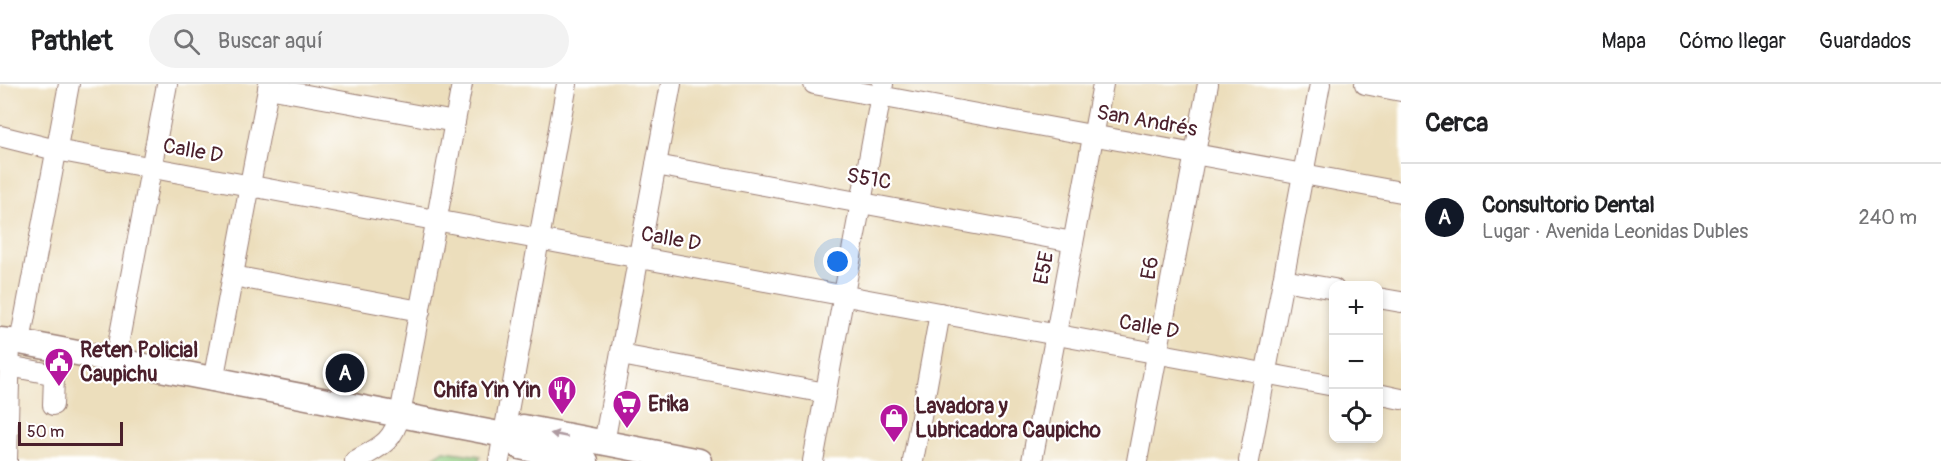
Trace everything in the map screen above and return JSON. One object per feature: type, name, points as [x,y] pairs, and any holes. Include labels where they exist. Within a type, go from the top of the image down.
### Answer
[{"type":"main road","points":[[10,342],[504,435],[520,447],[586,461]]},
{"type":"main road","points":[[504,435],[523,427],[699,461]]},
{"type":"street","points":[[7,461],[10,342],[56,150],[69,84]]},
{"type":"street","points":[[115,361],[167,84]]},
{"type":"street","points":[[355,461],[389,439],[395,432],[400,415],[462,84]]},
{"type":"street","points":[[499,461],[567,84]]},
{"type":"street","points":[[604,443],[671,84]]},
{"type":"street","name":"San Andrés","points":[[814,84],[882,90],[1093,135],[1401,192]]},
{"type":"street","name":"E5E","points":[[1032,461],[1103,84]]},
{"type":"street","name":"E6","points":[[1137,461],[1159,354],[1208,84]]},
{"type":"street","points":[[1249,461],[1320,84]]},
{"type":"street","points":[[1365,84],[1401,91]]},
{"type":"street","points":[[213,381],[268,86],[455,122]]},
{"type":"street","points":[[813,461],[882,90]]},
{"type":"street","name":"Calle D","points":[[0,136],[56,150],[151,168],[1329,385]]},
{"type":"street","name":"S51C","points":[[656,165],[1073,242]]},
{"type":"street","points":[[233,276],[420,311]]},
{"type":"street","points":[[1283,280],[1329,288]]},
{"type":"street","points":[[1383,299],[1401,302]]},
{"type":"street","points":[[913,461],[940,314]]},
{"type":"street","points":[[621,355],[826,393]]},
{"type":"street","points":[[9,366],[54,376],[53,405]]},
{"type":"street","points":[[1383,395],[1401,399]]},
{"type":"green space","points":[[444,451],[480,456],[479,461],[429,461]]},
{"type":"place","name":"Consultorio Dental","points":[[345,373]]},
{"type":"place","name":"Reten Policial Caupichu","points":[[59,388]]},
{"type":"place","name":"Chifa Yin Yin","points":[[562,416]]},
{"type":"place","name":"Erika","points":[[627,430]]},
{"type":"place","name":"Lavadora y Lubricadora Caupicho","points":[[894,444]]}]
